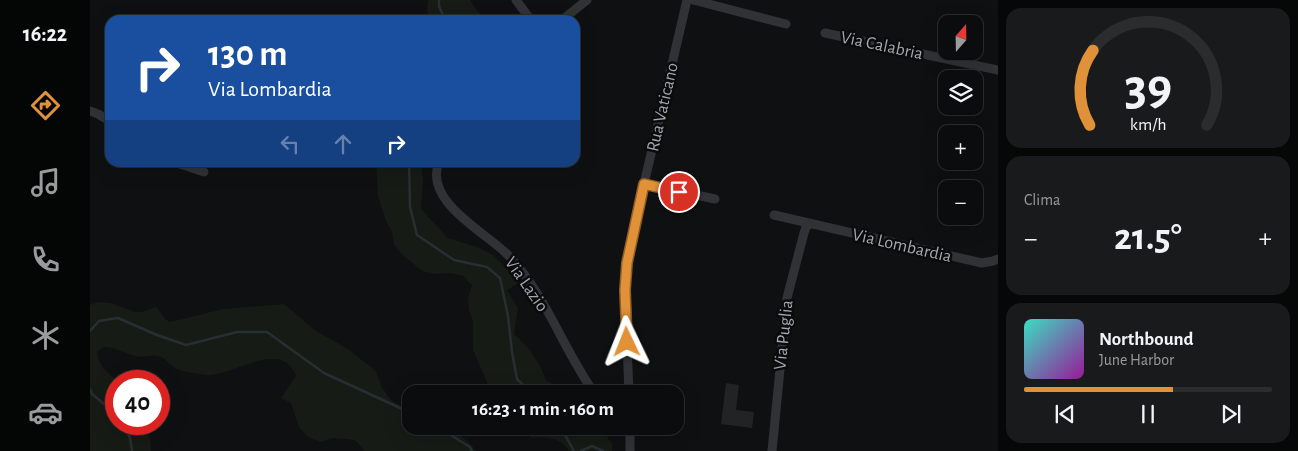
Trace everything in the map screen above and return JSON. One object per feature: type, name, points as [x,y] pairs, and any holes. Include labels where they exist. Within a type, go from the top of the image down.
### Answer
[{"type":"street","points":[[516,0],[527,15]]},
{"type":"street","points":[[568,15],[586,0]]},
{"type":"street","name":"Rua Vaticano","points":[[629,385],[625,290],[627,263],[687,0]]},
{"type":"street","points":[[693,0],[786,24]]},
{"type":"street","name":"Via Calabria","points":[[825,33],[998,70]]},
{"type":"street","points":[[90,111],[105,118]]},
{"type":"street","points":[[189,167],[204,172]]},
{"type":"street","name":"Via Lazio","points":[[436,167],[437,184],[442,196],[465,221],[507,254],[526,278],[590,385]]},
{"type":"street","points":[[644,184],[714,199]]},
{"type":"street","name":"Via Lombardia","points":[[774,215],[982,263],[996,260]]},
{"type":"street","name":"Via Puglia","points":[[772,451],[786,298],[804,233],[810,224]]},
{"type":"street","points":[[630,435],[630,451]]},
{"type":"shaded area","points":[[428,0],[470,0],[481,15],[429,15],[427,11]]},
{"type":"shaded area","points":[[376,167],[421,167],[423,181],[421,209],[448,238],[480,248],[493,255],[520,282],[507,290],[518,308],[514,334],[533,355],[546,380],[555,385],[488,385],[473,350],[473,321],[469,310],[468,298],[472,285],[463,276],[422,271],[394,245],[392,232],[386,221],[378,196]]},
{"type":"shaded area","points":[[98,302],[112,303],[135,312],[144,311],[156,306],[165,319],[170,322],[223,309],[284,304],[316,331],[348,349],[376,372],[382,388],[392,401],[402,406],[402,435],[459,435],[470,443],[476,451],[365,451],[355,440],[333,438],[321,442],[308,437],[299,427],[291,403],[281,398],[296,376],[289,365],[280,360],[269,359],[217,374],[207,375],[177,369],[158,356],[131,355],[112,348],[103,347],[97,353],[100,362],[106,370],[105,435],[148,435],[151,451],[90,451],[90,305]]},
{"type":"shaded area","points":[[528,435],[606,435],[612,444],[612,451],[569,451],[557,440],[531,438]]},
{"type":"building","points":[[726,383],[739,385],[736,410],[754,412],[752,428],[721,424]]},
{"type":"waterway","points":[[439,0],[443,15]]},
{"type":"waterway","points":[[409,167],[410,207],[417,235],[454,260],[487,267],[500,278],[508,316],[517,379],[523,385]]},
{"type":"waterway","points":[[90,331],[99,321],[118,318],[186,345],[237,332],[267,332],[324,373],[402,409]]},
{"type":"waterway","points":[[90,389],[92,394],[105,405]]},
{"type":"waterway","points":[[129,435],[132,451]]},
{"type":"waterway","points":[[451,435],[470,447],[472,451]]},
{"type":"waterway","points":[[565,435],[574,451]]},
{"type":"waterway","points":[[581,451],[592,446],[603,451]]},
{"type":"route","points":[[627,342],[625,290],[627,263],[644,184],[679,192]]}]
